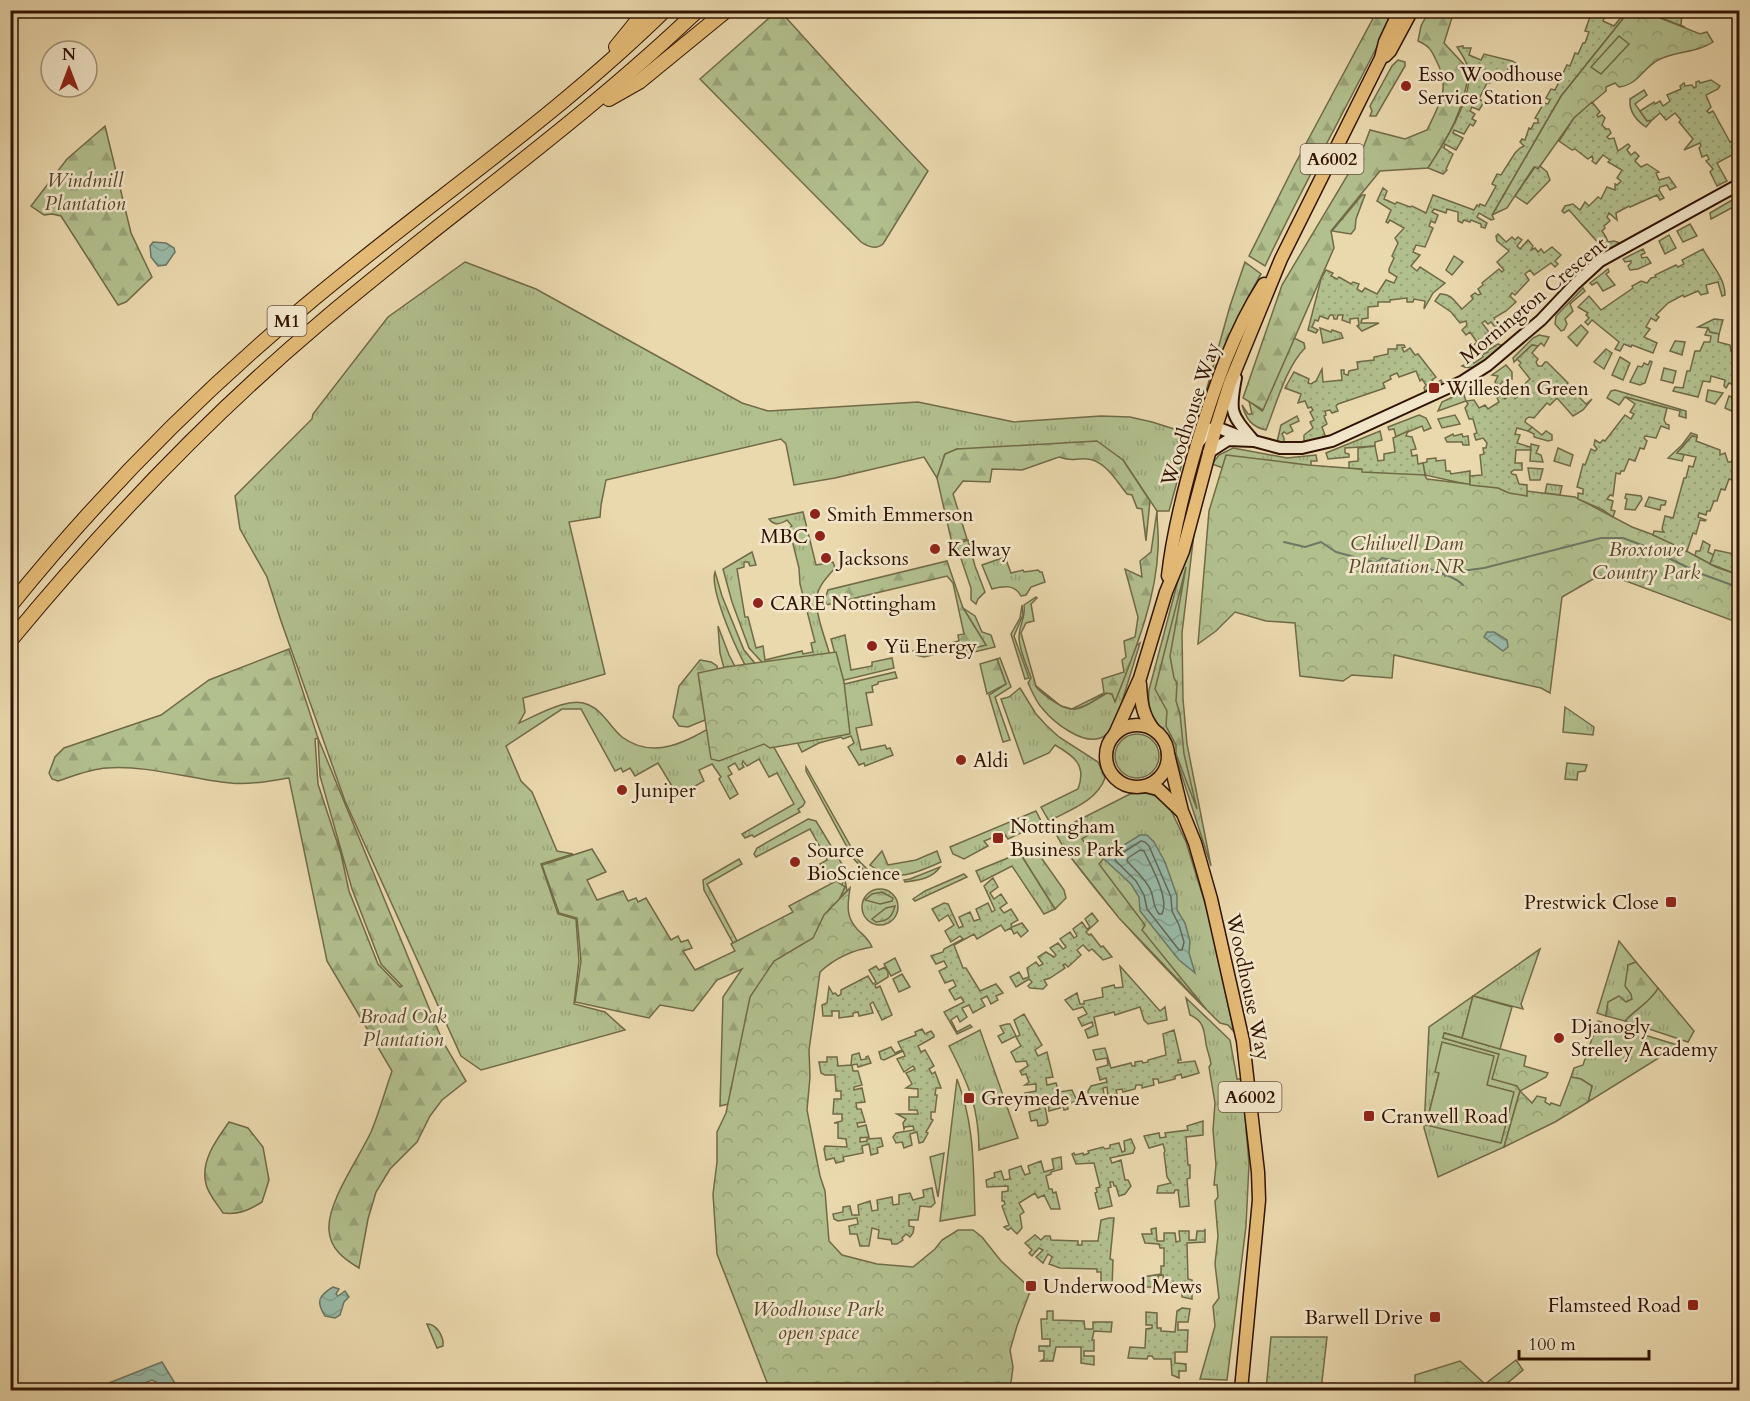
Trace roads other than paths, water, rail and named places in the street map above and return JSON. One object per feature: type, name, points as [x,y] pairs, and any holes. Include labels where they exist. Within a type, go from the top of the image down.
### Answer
[{"type":"highway","name":"M1","points":[[594,74],[646,10]]},
{"type":"highway","name":"M1","points":[[10,606],[76,528],[133,467],[250,354],[314,298],[488,162],[594,74],[665,10]]},
{"type":"highway","name":"M1","points":[[10,641],[130,503],[173,458],[265,371],[371,281],[582,114],[698,10]]},
{"type":"highway","points":[[582,114],[639,82],[727,10]]},
{"type":"main road","name":"Woodhouse Way","points":[[1115,734],[1140,678],[1166,592],[1183,551],[1208,453],[1242,354],[1281,259],[1382,58],[1385,42],[1402,10]]},
{"type":"main road","name":"Woodhouse Way","points":[[1382,58],[1390,51],[1412,10]]},
{"type":"main road","name":"Woodhouse Way","points":[[1166,592],[1171,548],[1214,388],[1255,298],[1281,259]]},
{"type":"main road","name":"Woodhouse Way","points":[[1140,678],[1141,707],[1145,718],[1154,730]]},
{"type":"main road","points":[[1115,734],[1134,726],[1146,726],[1154,730]]},
{"type":"main road","name":"A6002","points":[[1154,730],[1166,743],[1168,754]]},
{"type":"main road","name":"A6002","points":[[1115,734],[1107,751],[1110,771],[1115,778],[1126,785],[1146,786]]},
{"type":"main road","name":"Woodhouse Way","points":[[1168,754],[1182,811],[1195,843],[1211,898],[1243,1041],[1255,1148],[1258,1200],[1241,1390]]},
{"type":"main road","points":[[1146,786],[1154,782],[1164,771],[1168,754]]},
{"type":"main road","name":"Woodhouse Way","points":[[1146,786],[1158,789],[1182,811]]},
{"type":"street","name":"Mornington Crescent","points":[[1208,453],[1228,440],[1254,441],[1280,448],[1302,448],[1332,441],[1463,381],[1488,365],[1540,320],[1600,261],[1740,184]]},
{"type":"street","points":[[1242,354],[1232,411],[1235,419],[1254,441]]},
{"type":"street","points":[[1198,444],[1208,430],[1216,427],[1254,441]]},
{"type":"water","points":[[153,242],[166,243],[174,248],[175,252],[166,265],[158,266],[151,257],[150,246]]},
{"type":"water","points":[[1487,632],[1494,632],[1507,640],[1508,647],[1503,651],[1484,637]]},
{"type":"water","points":[[1140,835],[1147,835],[1154,842],[1165,862],[1177,896],[1177,910],[1185,923],[1190,941],[1189,953],[1195,973],[1179,960],[1140,911],[1139,897],[1131,884],[1103,858]]},
{"type":"water","points":[[333,1287],[339,1289],[336,1294],[338,1296],[345,1291],[349,1297],[344,1302],[340,1315],[335,1318],[325,1316],[320,1307],[322,1296]]},
{"type":"water","points":[[162,1362],[179,1390],[159,1390],[156,1382],[152,1380],[127,1390],[99,1390],[109,1383]]},
{"type":"waterway","points":[[1445,576],[1447,573],[1484,568],[1601,538],[1623,538],[1699,573],[1740,588]]},
{"type":"waterway","points":[[1284,542],[1305,547],[1321,542],[1336,552],[1376,563],[1382,558],[1425,568],[1457,580],[1463,585]]},
{"type":"place","name":"Esso Woodhouse Service Station","points":[[1406,86]]},
{"type":"place","name":"Willesden Green","points":[[1434,388]]},
{"type":"place","name":"Smith Emmerson","points":[[815,514]]},
{"type":"place","name":"MBC","points":[[820,536]]},
{"type":"place","name":"Kelway","points":[[935,549]]},
{"type":"place","name":"Jacksons","points":[[826,558]]},
{"type":"place","name":"CARE Nottingham","points":[[758,603]]},
{"type":"place","name":"Yü Energy","points":[[872,646]]},
{"type":"place","name":"Aldi","points":[[961,760]]},
{"type":"place","name":"Juniper","points":[[622,790]]},
{"type":"place","name":"Nottingham Business Park","points":[[998,838]]},
{"type":"place","name":"Source BioScience","points":[[795,862]]},
{"type":"place","name":"Prestwick Close","points":[[1671,902]]},
{"type":"place","name":"Djanogly Strelley Academy","points":[[1559,1038]]},
{"type":"place","name":"Greymede Avenue","points":[[969,1098]]},
{"type":"place","name":"Cranwell Road","points":[[1369,1116]]},
{"type":"place","name":"Underwood Mews","points":[[1031,1286]]},
{"type":"place","name":"Flamsteed Road","points":[[1693,1305]]},
{"type":"place","name":"Barwell Drive","points":[[1435,1317]]},
{"type":"park label","name":"Windmill Plantation","points":[[85,192]]},
{"type":"park label","name":"Chilwell Dam Plantation NR","points":[[1407,554]]},
{"type":"park label","name":"Broxtowe Country Park","points":[[1646,560]]},
{"type":"park label","name":"Broad Oak Plantation","points":[[403,1028]]},
{"type":"park label","name":"Woodhouse Park open space","points":[[818,1320]]}]
